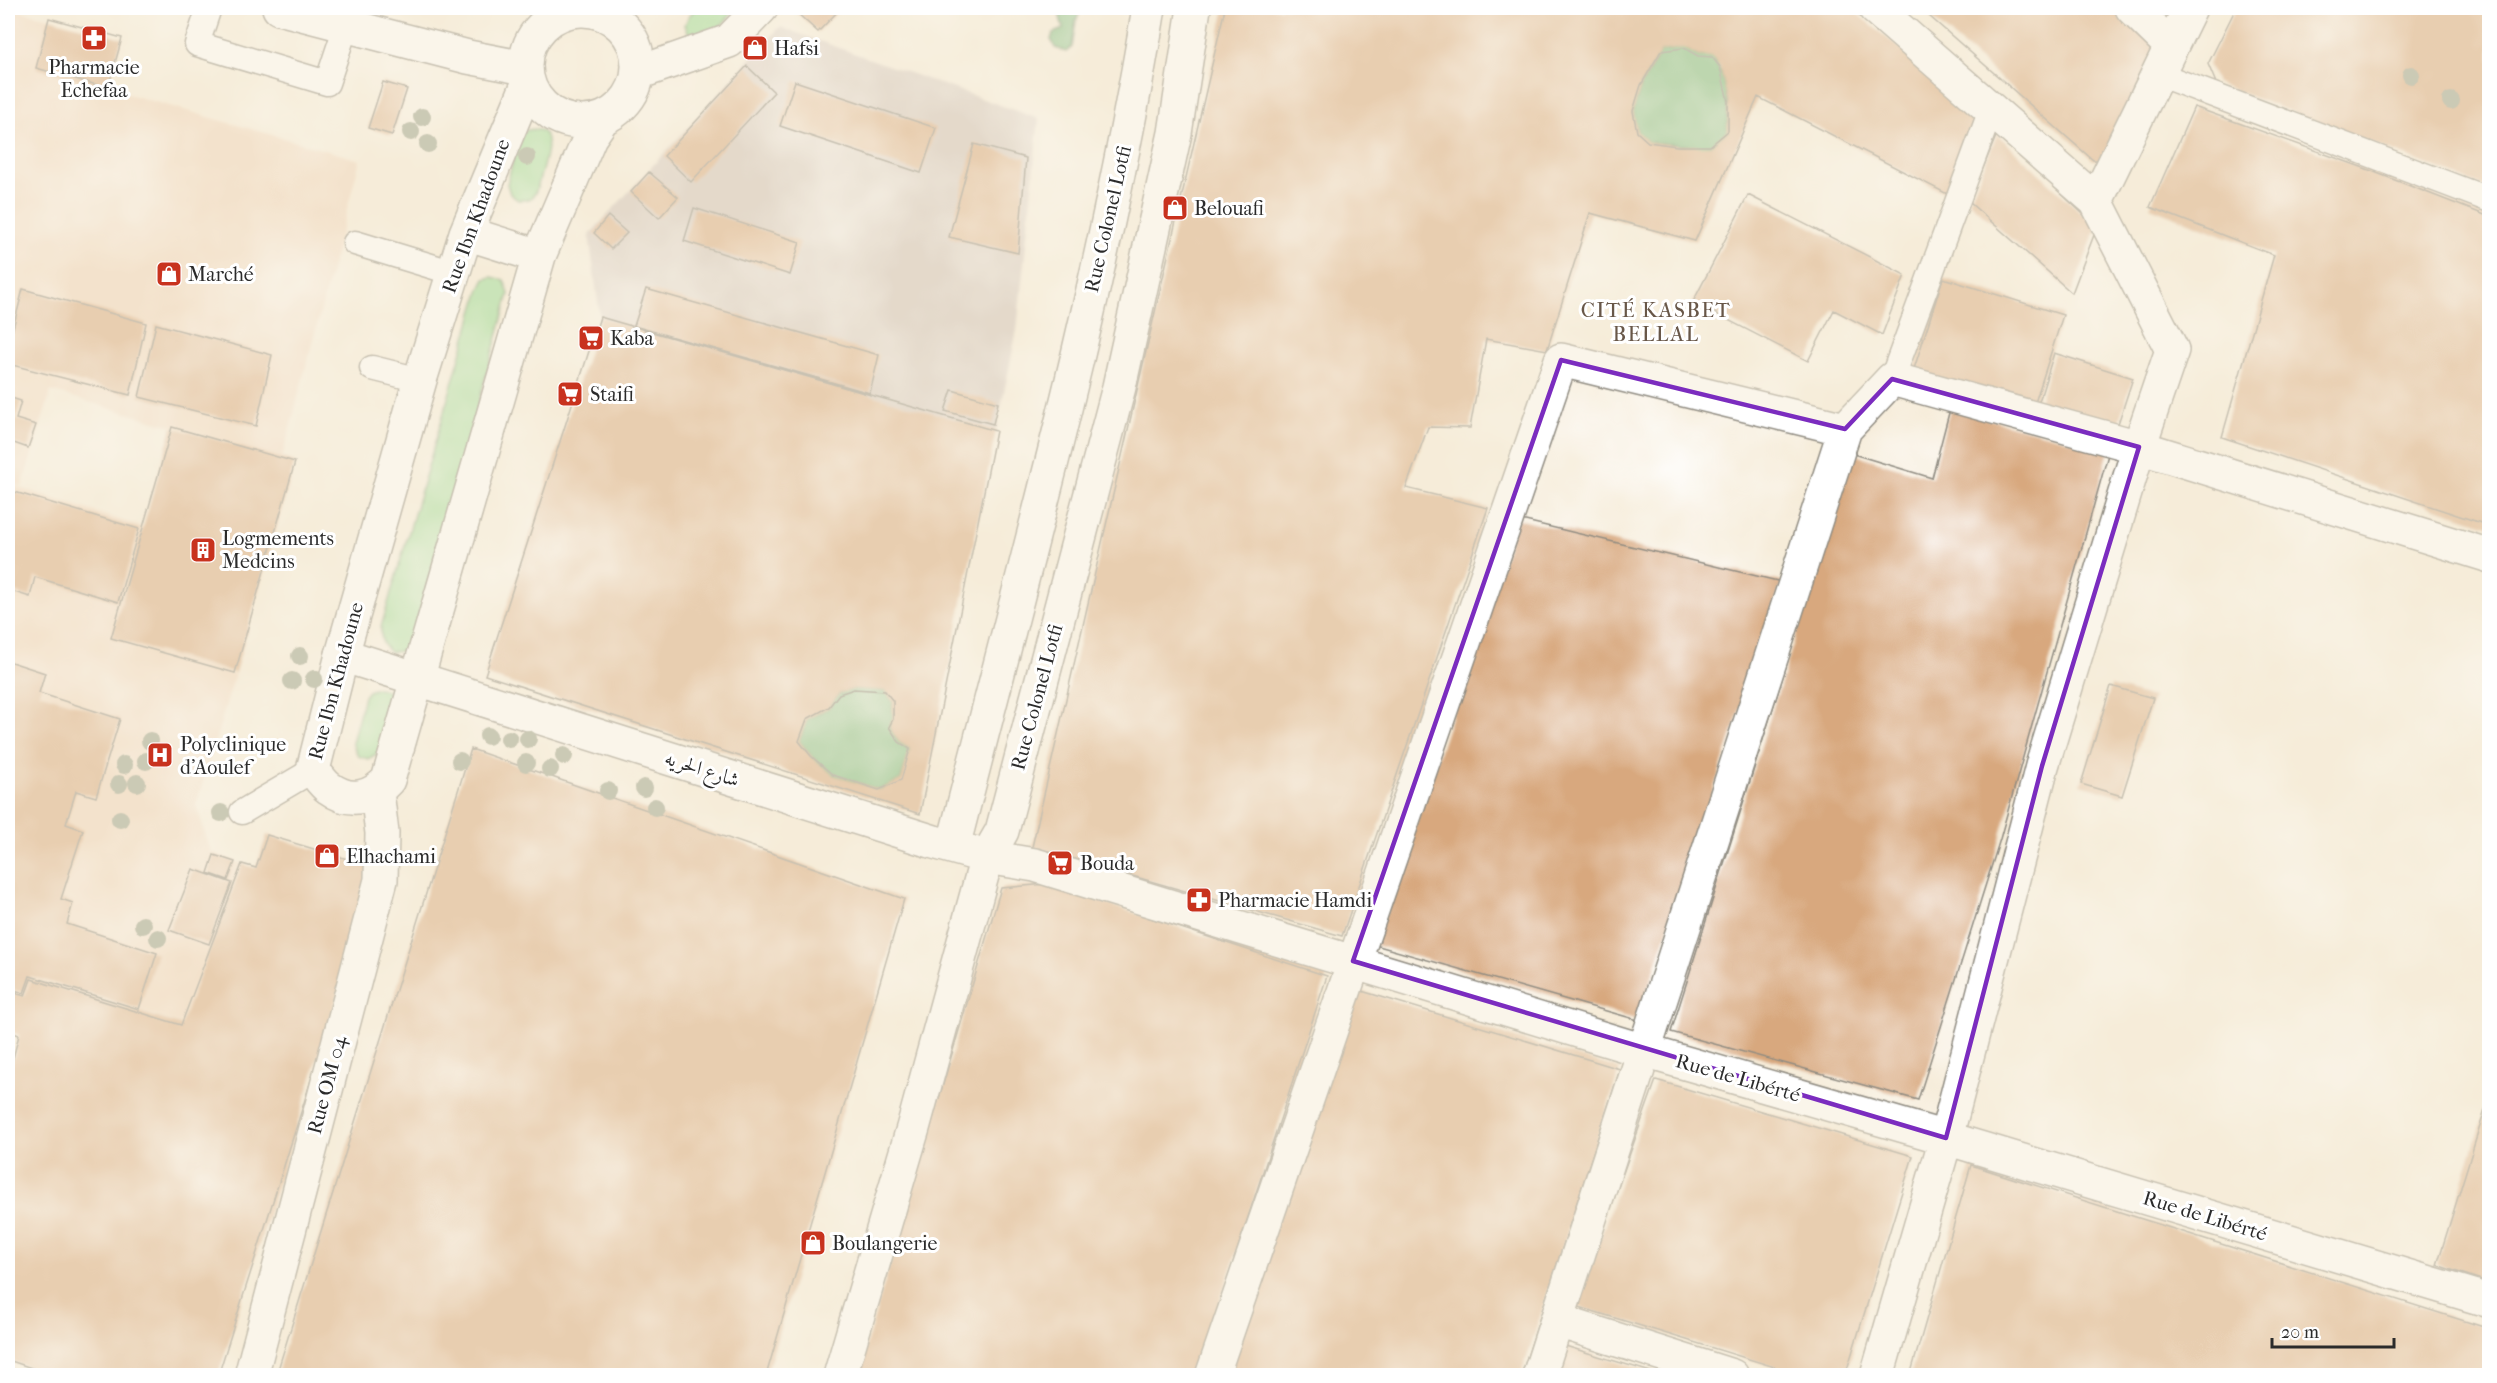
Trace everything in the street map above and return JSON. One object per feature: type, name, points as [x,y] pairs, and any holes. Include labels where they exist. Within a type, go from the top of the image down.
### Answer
[{"type":"street","points":[[279,8],[468,57],[526,76]]},
{"type":"street","points":[[638,73],[729,41],[761,8]]},
{"type":"street","name":"Rue Colonel Lotfi","points":[[953,847],[1072,377],[1129,127],[1149,8]]},
{"type":"street","name":"Rue Colonel Lotfi","points":[[840,1376],[913,1128],[987,857],[1002,831],[1119,387],[1176,133],[1194,8]]},
{"type":"street","points":[[1875,8],[2096,201],[2172,350],[2139,447],[2042,766],[1946,1138],[1877,1376]]},
{"type":"street","points":[[2132,8],[2165,60]]},
{"type":"street","points":[[2096,201],[2190,8]]},
{"type":"street","points":[[567,9],[612,10],[634,44],[638,58],[638,73],[632,92],[620,108],[603,118],[585,122],[567,121],[550,113],[537,100],[526,76],[526,52],[533,37],[543,25],[567,9]]},
{"type":"street","name":"Rue Ibn Khadoune","points":[[377,792],[368,797],[346,796],[328,788],[313,770],[342,655],[420,380],[466,233],[526,76]]},
{"type":"street","points":[[377,792],[388,780],[539,256],[590,137],[603,118]]},
{"type":"street","points":[[466,233],[539,256]]},
{"type":"street","points":[[1212,1376],[1561,360],[1845,429]]},
{"type":"street","points":[[1072,377],[1119,387]]},
{"type":"street","points":[[1539,1376],[1845,429],[1892,379],[2139,447],[2490,556]]},
{"type":"street","name":"شارع الحريه","points":[[342,655],[987,857]]},
{"type":"street","name":"Rue OM 04","points":[[251,1376],[381,880],[382,833],[377,792]]},
{"type":"street","name":"Rue de Libérté","points":[[987,857],[1035,865],[1644,1051],[1946,1138],[2490,1301]]},
{"type":"street","points":[[1558,1321],[1732,1376]]},
{"type":"lane","points":[[209,8],[197,44],[327,83],[346,26]]},
{"type":"lane","points":[[2165,60],[2490,200]]},
{"type":"lane","points":[[1892,379],[1991,110]]},
{"type":"lane","points":[[355,243],[454,273]]},
{"type":"lane","points":[[372,368],[420,380]]},
{"type":"lane","points":[[242,812],[313,770]]},
{"type":"path","points":[[8,1046],[10,1038]]},
{"type":"highlighted area","points":[[1561,360],[1845,429],[1892,379],[2139,447],[2042,766],[1946,1138],[1353,961]]},
{"type":"shaded area","name":"Marché","points":[[8,8],[49,18],[36,68],[360,160],[282,458],[51,391],[22,487],[8,482],[9,441],[28,447],[36,425],[16,419],[21,401],[8,397],[8,364],[129,395],[146,323],[23,290],[8,348],[8,165],[15,135],[8,133]],"holes":[[[156,324],[272,355],[256,426],[140,398]]]},
{"type":"shaded area","points":[[780,27],[1039,119],[1017,330],[996,431],[600,317],[589,235]],"holes":[[[747,66],[774,92],[691,182],[664,155]],[[796,82],[936,128],[921,173],[780,126]],[[974,144],[1026,158],[1018,252],[950,236]],[[649,172],[678,197],[659,218],[631,192]],[[694,208],[800,242],[790,274],[684,241]],[[608,217],[626,233],[611,249],[594,233]],[[645,289],[879,355],[870,393],[635,325]],[[952,390],[998,403],[992,424],[945,410]]]},
{"type":"shaded area","name":"Polyclinique d'Aoulef","points":[[8,484],[142,527],[111,638],[235,674],[196,805],[211,852],[241,864],[181,1024],[31,978],[25,996],[8,991],[8,988],[24,993],[30,976],[139,1009],[157,953],[67,924],[73,903],[61,899],[83,830],[66,824],[76,791],[96,796],[120,719],[39,693],[45,673],[8,661],[8,590],[30,597],[35,577],[118,602],[139,529],[8,490]],"holes":[[[214,855],[234,862],[229,880],[208,872]],[[193,869],[231,883],[209,944],[170,929]]]},
{"type":"green space","points":[[696,8],[737,8],[710,38],[691,38],[685,25]]},
{"type":"green space","points":[[1058,8],[1082,8],[1076,21],[1072,47],[1066,52],[1055,48],[1051,40],[1053,33],[1063,29]]},
{"type":"green space","points":[[1684,48],[1698,56],[1712,57],[1724,83],[1728,131],[1710,146],[1648,142],[1637,132],[1633,111],[1641,85],[1661,51]]},
{"type":"green space","points":[[527,130],[543,131],[546,136],[547,149],[534,195],[529,199],[518,200],[510,194],[507,184],[519,137]]},
{"type":"green space","points":[[492,277],[504,280],[509,294],[414,633],[405,651],[390,652],[382,641],[381,627],[480,289],[485,279]]},
{"type":"green space","points":[[377,688],[389,693],[394,704],[380,752],[368,759],[358,756],[352,743],[364,696],[368,691]]},
{"type":"green space","points":[[854,689],[885,691],[893,701],[893,719],[889,727],[899,742],[910,749],[901,780],[879,790],[833,775],[811,756],[799,741],[807,719],[829,707],[839,694]]},
{"type":"building","points":[[800,8],[841,8],[818,32],[796,12]]},
{"type":"building","points":[[1225,8],[1850,8],[1979,112],[1951,196],[1758,97],[1695,241],[1590,213],[1547,350],[1486,339],[1470,428],[1428,427],[1406,488],[1488,508],[1342,936],[1032,847]],"holes":[[[1684,48],[1698,56],[1712,57],[1720,67],[1728,101],[1728,131],[1710,146],[1677,146],[1648,142],[1637,132],[1633,111],[1641,85],[1661,51]]]},
{"type":"building","points":[[1920,8],[2117,8],[2159,49],[2108,160],[2093,160]]},
{"type":"building","points":[[2236,8],[2490,8],[2490,189],[2216,83],[2208,64]]},
{"type":"building","points":[[49,18],[122,38],[108,88],[36,68]]},
{"type":"building","points":[[747,66],[774,92],[691,182],[664,156]]},
{"type":"building","points":[[795,81],[936,128],[921,173],[780,126]]},
{"type":"building","points":[[383,82],[407,89],[392,135],[368,128]]},
{"type":"building","points":[[2194,107],[2364,168],[2490,217],[2490,526],[2222,437],[2274,255],[2150,207]]},
{"type":"building","points":[[8,133],[15,135],[8,162]]},
{"type":"building","points":[[1997,134],[2097,227],[2072,293],[1969,202]]},
{"type":"building","points":[[974,144],[1026,158],[1018,253],[949,237]]},
{"type":"building","points":[[649,172],[678,197],[659,218],[631,192]]},
{"type":"building","points":[[1748,195],[1905,275],[1882,335],[1834,310],[1808,361],[1693,302]]},
{"type":"building","points":[[694,208],[800,242],[790,275],[684,241]]},
{"type":"building","points":[[608,216],[627,233],[611,249],[594,233]]},
{"type":"building","points":[[1943,278],[2063,315],[2033,409],[1913,372]]},
{"type":"building","points":[[23,289],[146,323],[130,395],[8,364],[8,348]]},
{"type":"building","points":[[646,289],[879,355],[870,393],[634,326]]},
{"type":"building","points":[[600,317],[996,431],[920,814],[485,675]],"holes":[[[854,689],[885,691],[893,701],[893,719],[889,727],[899,742],[910,749],[901,780],[879,790],[833,775],[811,756],[799,741],[807,719],[829,707],[839,694]]]},
{"type":"building","points":[[156,324],[272,355],[256,426],[139,397]]},
{"type":"building","points":[[2054,353],[2133,378],[2115,433],[2037,408]]},
{"type":"building","points":[[952,390],[998,403],[993,424],[945,411]]},
{"type":"building","points":[[8,397],[21,401],[16,419],[36,425],[28,448],[8,441]]},
{"type":"building","points":[[1950,409],[2109,451],[2000,839],[1918,1100],[1671,1032],[1853,454],[1932,478]]},
{"type":"building","name":"Logmements Medcins","points":[[172,427],[295,462],[235,673],[111,638]]},
{"type":"building","points":[[8,490],[139,529],[118,602],[35,577],[30,597],[8,590]]},
{"type":"building","points":[[1517,519],[1782,582],[1638,1020],[1375,945]]},
{"type":"building","points":[[8,661],[45,673],[39,693],[120,719],[96,797],[76,791],[66,824],[83,830],[61,899],[73,903],[67,924],[157,953],[139,1009],[30,976],[24,993],[8,988]]},
{"type":"building","points":[[2111,686],[2153,698],[2122,796],[2081,784]]},
{"type":"building","points":[[471,749],[904,899],[766,1376],[276,1376]]},
{"type":"building","points":[[267,835],[371,866],[340,988],[218,1376],[55,1376],[8,1360],[8,1078],[19,1035],[8,1031],[8,991],[25,996],[31,979],[181,1025],[242,864],[256,868]]},
{"type":"building","points":[[214,855],[235,862],[228,880],[208,873]]},
{"type":"building","points":[[193,869],[232,883],[209,944],[169,930]]},
{"type":"building","points":[[1047,884],[1327,976],[1196,1376],[857,1376],[1001,888]]},
{"type":"building","points":[[1355,989],[1620,1069],[1521,1376],[1225,1376]]},
{"type":"building","points":[[1656,1080],[1913,1156],[1845,1376],[1804,1376],[1576,1306]]},
{"type":"building","points":[[2490,1097],[2490,1283],[2437,1265]]},
{"type":"building","points":[[1971,1165],[2490,1329],[2490,1376],[1910,1376]]},
{"type":"building","points":[[1562,1345],[1661,1375],[1661,1376],[1553,1376]]},
{"type":"place","name":"Pharmacie Echefaa","points":[[94,38]]},
{"type":"place","name":"Hafsi","points":[[755,48]]},
{"type":"place","name":"Belouafi","points":[[1175,208]]},
{"type":"place","name":"Marché","points":[[169,274]]},
{"type":"place","name":"Kaba","points":[[591,338]]},
{"type":"place","name":"Staifi","points":[[570,394]]},
{"type":"place","name":"Logmements Medcins","points":[[203,550]]},
{"type":"place","name":"Polyclinique d'Aoulef","points":[[160,755]]},
{"type":"place","name":"Elhachami","points":[[327,856]]},
{"type":"place","name":"Bouda","points":[[1060,863]]},
{"type":"place","name":"Pharmacie Hamdi","points":[[1199,900]]},
{"type":"place","name":"Boulangerie","points":[[813,1243]]},
{"type":"district","name":"CITÉ KASBET BELLAL","points":[[1656,322]]}]
